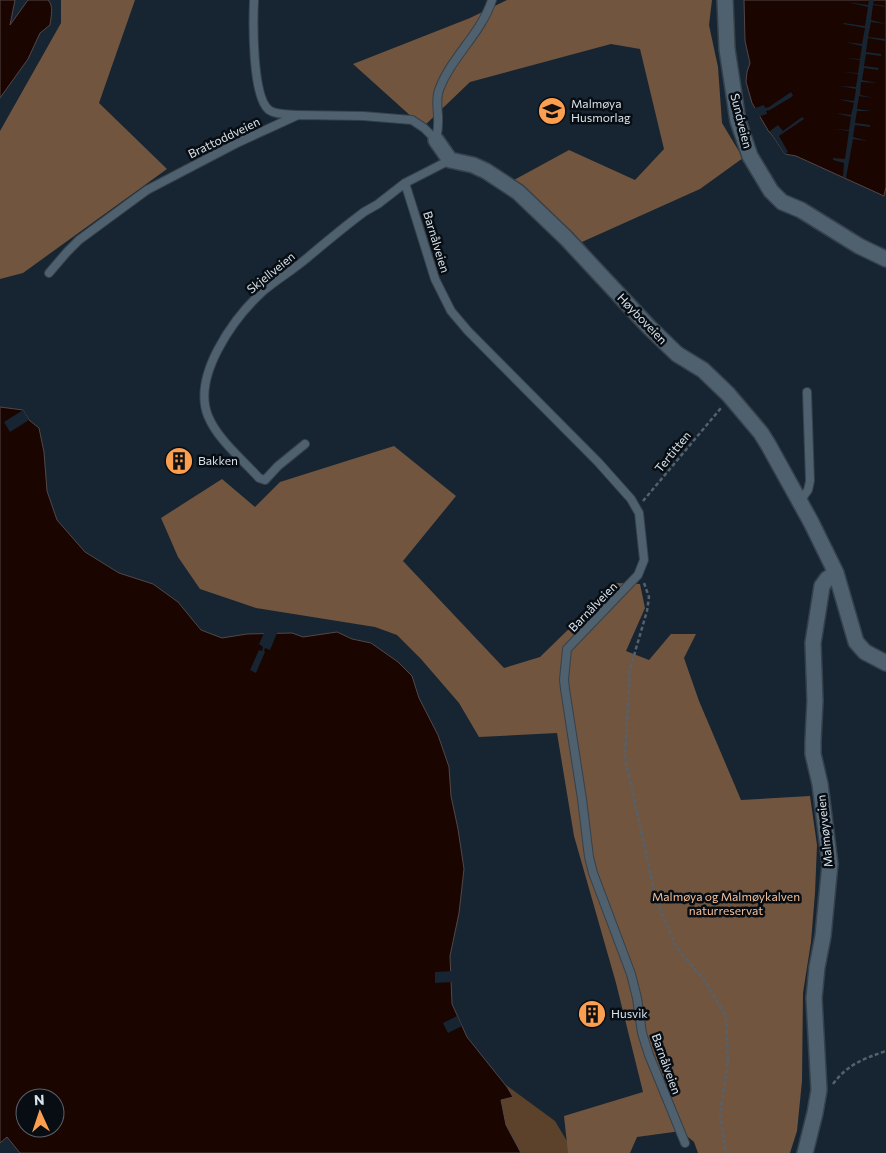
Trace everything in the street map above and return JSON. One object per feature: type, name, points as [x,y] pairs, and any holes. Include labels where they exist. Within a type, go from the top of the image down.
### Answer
[{"type":"street","name":"Sundveien","points":[[725,0],[734,102],[750,156],[771,191],[782,202],[801,210],[859,246],[886,260]]},
{"type":"street","points":[[436,140],[450,160]]},
{"type":"street","name":"Høyboveien","points":[[450,160],[473,165],[486,171],[518,192],[566,238],[663,341],[677,354],[703,370],[716,382],[761,433],[783,468],[836,574],[856,642],[865,652],[886,663]]},
{"type":"street","name":"Malmøyveien","points":[[805,1153],[819,1090],[814,998],[823,936],[830,864],[820,784],[813,754],[815,701],[813,643],[822,586],[827,579],[836,574]]},
{"type":"lane","points":[[254,0],[253,41],[257,81],[263,102],[268,110],[276,113],[298,115]]},
{"type":"lane","points":[[436,140],[438,93],[447,73],[485,16],[492,0]]},
{"type":"lane","name":"Brattoddveien","points":[[49,273],[79,240],[147,190],[237,143],[298,115],[363,116],[412,120],[424,128],[436,140]]},
{"type":"lane","name":"Skjellveien","points":[[305,444],[278,466],[265,480],[259,478],[224,440],[208,416],[204,393],[213,360],[238,318],[262,292],[364,212],[378,204],[405,183],[450,160]]},
{"type":"lane","name":"Barnålveien","points":[[405,183],[435,279],[452,310],[468,331],[598,462],[631,499],[639,513],[644,560],[638,575],[567,649],[564,680],[589,857],[593,873],[631,974],[642,1033],[649,1055],[684,1143]]},
{"type":"lane","points":[[800,501],[808,490],[810,481],[807,392]]},
{"type":"path","name":"Tertitten","points":[[636,509],[723,406]]},
{"type":"path","points":[[638,575],[649,597],[647,611],[630,669],[624,757],[656,900],[676,947],[705,981],[726,1016],[728,1061],[720,1114],[726,1153]]},
{"type":"path","points":[[816,1107],[821,1104],[834,1082],[846,1069],[855,1062],[886,1051]]},
{"type":"shaded area","points":[[0,0],[15,0],[10,25],[28,0],[48,0],[52,11],[50,25],[40,33],[28,59],[0,98]]},
{"type":"shaded area","points":[[744,0],[886,0],[886,187],[884,196],[796,156],[785,154],[769,132],[752,103],[746,82],[750,63],[745,41]]},
{"type":"shaded area","points":[[0,407],[23,410],[29,420],[39,428],[44,452],[47,491],[57,520],[85,552],[119,573],[153,584],[178,602],[201,630],[222,638],[247,634],[292,633],[303,637],[337,632],[352,639],[371,643],[398,662],[412,676],[419,698],[438,735],[449,767],[451,796],[464,869],[459,913],[450,956],[452,1004],[467,1037],[513,1097],[501,1100],[506,1125],[521,1153],[20,1153],[7,1137],[0,1143]]},
{"type":"shaded area","points":[[506,1085],[555,1121],[574,1153],[403,1153]]},
{"type":"green space","points":[[61,0],[135,0],[99,103],[167,169],[23,273],[0,279],[0,131],[61,23]]},
{"type":"green space","points":[[507,0],[712,0],[709,25],[718,67],[722,123],[743,158],[700,189],[573,246],[505,185],[569,150],[635,180],[664,149],[640,49],[611,44],[470,82],[423,127],[353,64],[470,18]]},
{"type":"green space","name":"Malmøya og Malmøykalven naturreservat","points":[[394,446],[456,496],[403,561],[504,668],[540,657],[616,583],[640,584],[645,608],[626,651],[649,660],[671,634],[696,634],[684,658],[699,701],[741,800],[810,796],[817,845],[815,893],[811,942],[803,993],[802,1081],[797,1131],[790,1153],[698,1153],[694,1142],[681,1131],[637,1137],[630,1153],[568,1153],[564,1116],[643,1092],[616,983],[574,836],[557,733],[479,737],[459,703],[421,659],[397,635],[375,627],[256,608],[200,589],[178,557],[161,518],[222,479],[255,507],[280,482]]},
{"type":"pier","points":[[869,0],[874,0],[873,4],[886,6],[873,5],[871,20],[886,24],[871,22],[868,37],[886,39],[885,41],[868,38],[866,52],[881,54],[881,56],[866,54],[864,66],[879,68],[878,70],[864,68],[862,80],[877,83],[861,82],[860,95],[874,98],[859,96],[857,109],[872,111],[857,111],[855,123],[870,125],[870,127],[855,125],[853,137],[868,141],[853,139],[846,178],[843,177],[844,163],[833,160],[833,158],[845,159],[849,131],[834,129],[849,130],[851,117],[836,113],[851,115],[854,103],[838,99],[854,101],[856,89],[840,86],[856,87],[858,74],[843,72],[858,73],[860,60],[845,58],[860,59],[862,46],[845,42],[862,44],[865,28],[843,24],[865,26],[868,7],[847,2],[868,5]]},
{"type":"pier","points":[[791,92],[793,96],[766,111],[767,114],[757,117],[752,109],[764,105],[765,108],[769,107]]},
{"type":"pier","points":[[802,117],[804,119],[779,136],[788,152],[785,154],[770,131],[778,125],[783,131]]},
{"type":"pier","points":[[23,410],[29,420],[10,432],[4,422]]},
{"type":"pier","points":[[265,631],[278,631],[270,650],[265,648],[256,673],[250,670],[259,650],[262,651],[263,647],[259,644]]},
{"type":"pier","points":[[453,971],[453,982],[435,983],[435,972]]},
{"type":"pier","points":[[457,1016],[462,1026],[448,1033],[443,1023]]},
{"type":"place","name":"Malmøya Husmorlag","points":[[552,111]]},
{"type":"place","name":"Bakken","points":[[179,461]]},
{"type":"place","name":"Husvik","points":[[592,1014]]}]
